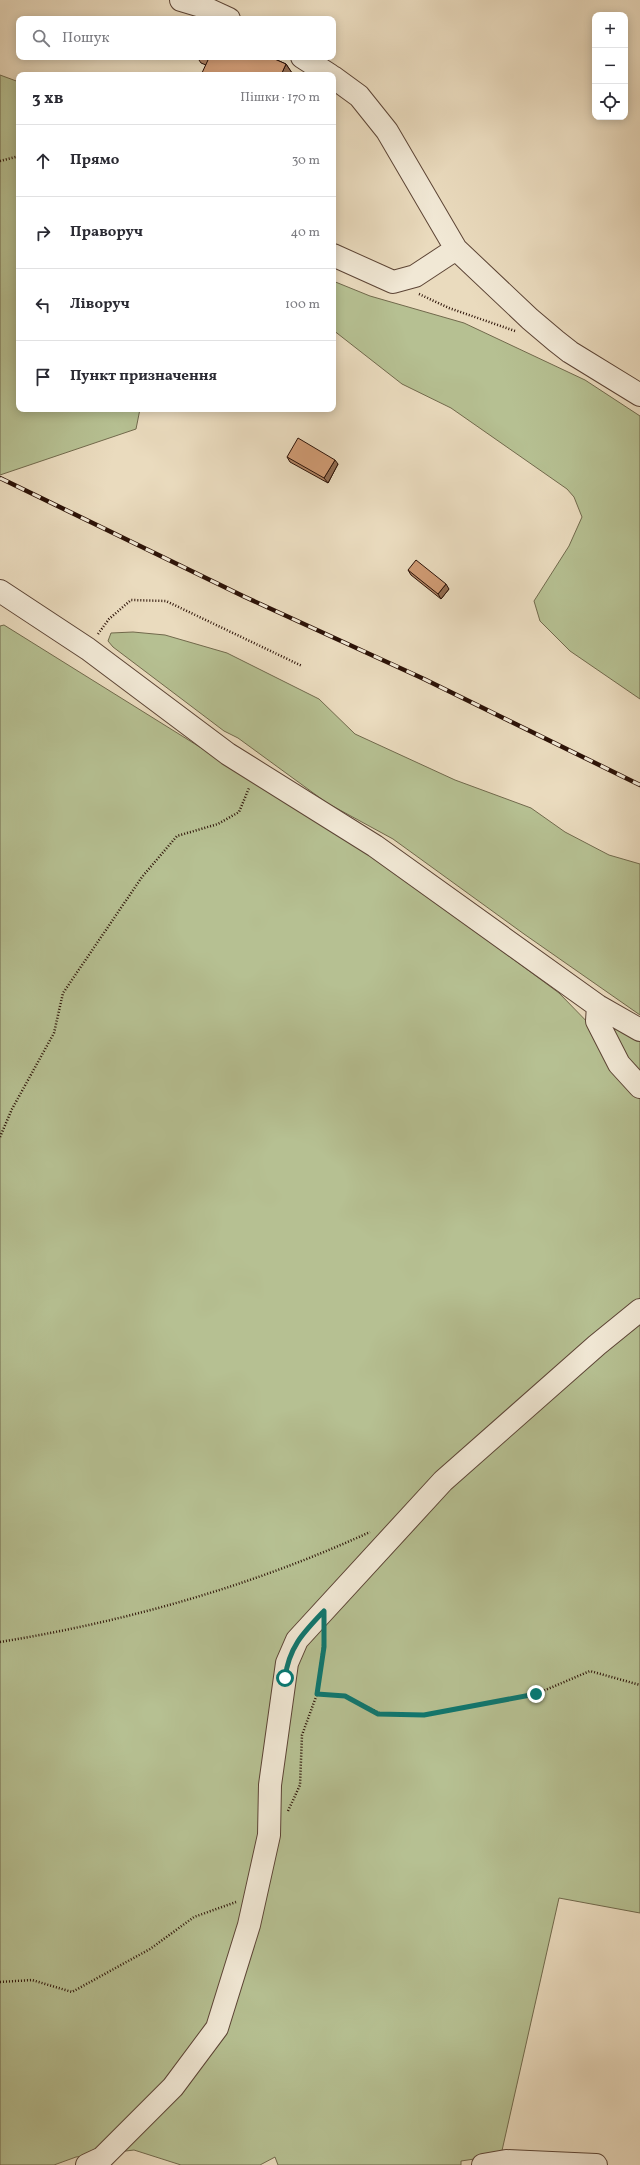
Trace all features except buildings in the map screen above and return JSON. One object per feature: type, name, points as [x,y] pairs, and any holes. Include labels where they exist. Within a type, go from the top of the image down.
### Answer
[{"type":"lane","points":[[181,0],[201,6],[222,16]]},
{"type":"lane","points":[[307,60],[325,72]]},
{"type":"lane","points":[[336,79],[359,96],[387,131],[456,249],[530,319],[570,352],[640,395]]},
{"type":"lane","points":[[336,257],[393,282],[415,276],[456,249]]},
{"type":"lane","points":[[0,590],[88,649],[228,754],[375,846],[598,1006],[640,1030]]},
{"type":"lane","points":[[598,1006],[597,1021],[616,1057],[640,1087]]},
{"type":"lane","points":[[87,2165],[102,2158],[173,2087],[216,2028],[253,1905],[268,1835],[270,1785],[287,1663],[297,1640],[443,1481],[597,1345],[640,1310]]},
{"type":"lane","points":[[483,2165],[506,2161],[596,2165]]},
{"type":"path","points":[[0,161],[16,157]]},
{"type":"path","points":[[393,282],[449,308],[505,329],[520,332]]},
{"type":"path","points":[[88,649],[109,619],[131,600],[166,601],[302,666]]},
{"type":"path","points":[[0,1137],[12,1109],[54,1033],[63,993],[142,877],[177,836],[218,824],[239,812],[256,771]]},
{"type":"path","points":[[0,1642],[147,1612],[260,1577],[326,1552]]},
{"type":"path","points":[[285,1819],[300,1785],[302,1735],[317,1694],[324,1647],[324,1611]]},
{"type":"path","points":[[317,1694],[345,1696],[378,1714],[424,1715],[536,1694],[590,1671],[640,1684]]},
{"type":"path","points":[[0,1982],[32,1980],[72,1992],[150,1949],[194,1917],[238,1901],[253,1905]]},
{"type":"green space","points":[[0,75],[16,81],[16,412],[139,412],[136,429],[0,475]]},
{"type":"green space","points":[[336,282],[370,296],[464,323],[585,380],[640,416],[640,699],[570,651],[540,621],[534,601],[569,546],[582,517],[574,497],[567,489],[451,408],[402,384],[336,332]]},
{"type":"green space","points":[[4,625],[365,850],[559,993],[599,1034],[640,1096],[640,1913],[559,1898],[501,2155],[461,2161],[461,2165],[278,2165],[275,2157],[260,2165],[181,2165],[134,2150],[76,2157],[54,2165],[0,2165],[0,626]]},
{"type":"green space","points":[[133,632],[165,635],[227,653],[319,699],[355,734],[455,780],[531,808],[565,832],[609,855],[640,864],[640,1015],[524,934],[393,839],[327,803],[238,738],[224,731],[113,647],[108,641],[111,633]]},
{"type":"green space","points":[[598,1006],[640,1030],[640,1080]]},
{"type":"railway","points":[[0,478],[245,597],[424,679],[640,785]]},
{"type":"route","points":[[285,1678],[287,1663],[297,1640],[324,1611],[324,1647],[317,1694],[345,1696],[378,1714],[424,1715],[536,1694]]}]
